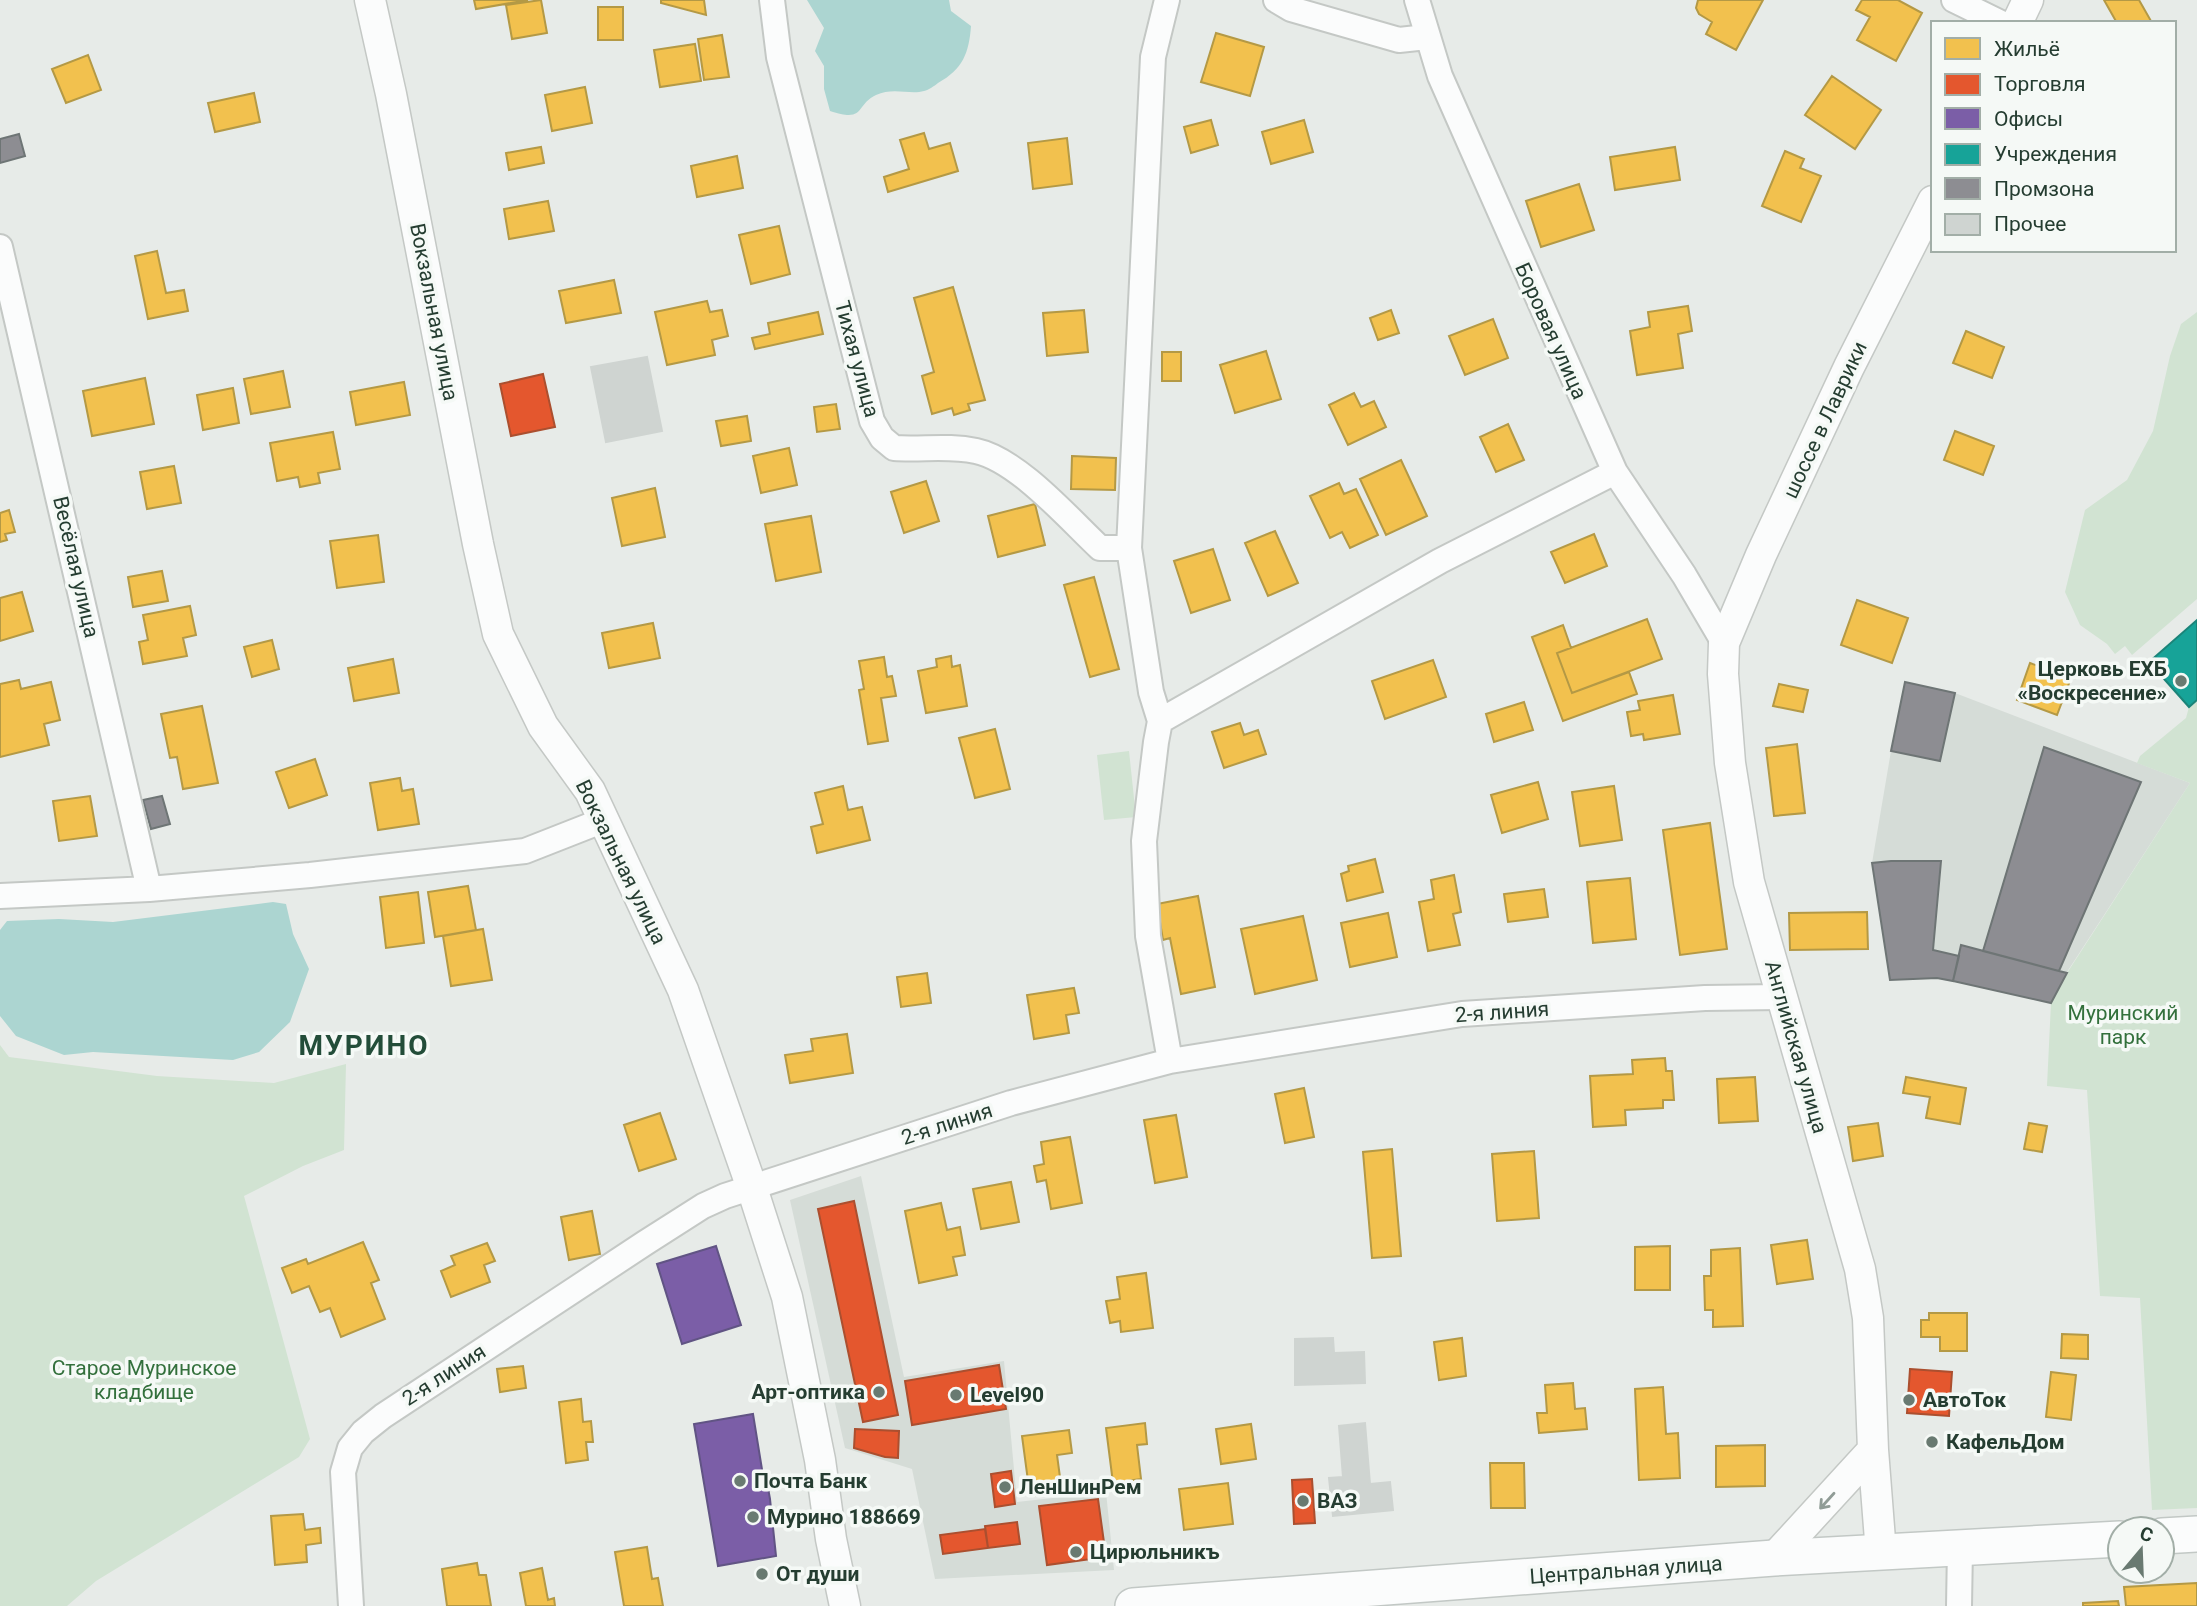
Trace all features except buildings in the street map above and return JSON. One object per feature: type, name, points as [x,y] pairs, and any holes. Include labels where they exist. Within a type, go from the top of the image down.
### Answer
[{"type":"main road","points":[[2176,1535],[2197,1534]]},
{"type":"main road","name":"Центральная улица","points":[[1133,1606],[1774,1558],[2106,1540]]},
{"type":"street","name":"Вокзальная улица","points":[[370,0],[394,107],[478,544],[498,634],[542,726],[590,791],[683,990],[787,1297],[820,1460],[831,1539],[845,1606]]},
{"type":"street","name":"Тихая улица","points":[[772,0],[779,57],[798,136],[873,421],[882,438],[894,448],[944,447],[979,452],[1017,471],[1100,548],[1129,548]]},
{"type":"street","points":[[1167,0],[1153,57],[1129,548],[1151,692],[1160,721],[1144,841],[1147,936],[1170,1061]]},
{"type":"street","points":[[1276,0],[1291,9],[1399,40],[1427,37]]},
{"type":"street","name":"Боровая улица","points":[[1418,0],[1440,76],[1615,472],[1684,575],[1724,643]]},
{"type":"street","points":[[1954,0],[1997,21]]},
{"type":"street","points":[[2018,21],[2028,0]]},
{"type":"street","name":"шоссе в Лаврики","points":[[1724,643],[1761,555],[1849,367],[1931,205]]},
{"type":"street","name":"Весёлая улица","points":[[0,247],[149,889]]},
{"type":"street","points":[[1160,721],[1440,561],[1615,472]]},
{"type":"street","name":"Английская улица","points":[[1724,643],[1723,674],[1730,764],[1749,882],[1860,1269],[1868,1318],[1873,1450],[1881,1553]]},
{"type":"street","points":[[0,895],[149,889],[310,875],[525,851],[604,820]]},
{"type":"street","name":"2-я линия","points":[[351,1606],[343,1472],[349,1448],[363,1432],[383,1416],[691,1213],[725,1196],[1011,1103],[1170,1061],[1462,1014],[1705,998],[1781,997]]},
{"type":"street","points":[[1774,1558],[1873,1450]]},
{"type":"street","points":[[1959,1606],[1960,1548]]},
{"type":"shaded area","points":[[1955,693],[2190,783],[2067,972],[2051,1003],[1937,978],[1890,980],[1872,863],[1891,751],[1940,761]]},
{"type":"shaded area","points":[[861,1176],[904,1377],[1004,1361],[1017,1502],[1106,1492],[1114,1570],[935,1579],[912,1469],[845,1448],[790,1200]]},
{"type":"green space","points":[[2197,312],[2197,599],[2132,655],[2125,646],[2115,654],[2107,644],[2080,625],[2065,592],[2085,510],[2127,480],[2153,431],[2170,356],[2181,324]]},
{"type":"green space","name":"Муринский парк","points":[[2197,700],[2197,1508],[2152,1510],[2140,1298],[2100,1296],[2087,1090],[2047,1086],[2051,1003],[2067,973],[2190,783],[2137,763],[2140,756],[2186,718],[2189,707]]},
{"type":"green space","points":[[1129,751],[1136,817],[1104,820],[1097,755]]},
{"type":"green space","name":"Старое Муринское кладбище","points":[[0,1045],[9,1057],[157,1076],[274,1083],[346,1064],[344,1150],[303,1166],[244,1196],[310,1439],[299,1457],[96,1581],[67,1606],[0,1606]]},
{"type":"water","points":[[807,0],[949,0],[951,11],[971,26],[969,44],[959,66],[947,78],[928,90],[882,93],[869,99],[855,114],[841,114],[830,111],[824,89],[824,66],[815,51],[824,28]]},
{"type":"water","points":[[273,902],[286,904],[293,934],[309,969],[290,1022],[259,1052],[233,1060],[93,1052],[64,1055],[16,1036],[0,1016],[0,930],[7,921],[59,919],[113,922]]},
{"type":"place","name":"Церковь ЕХБ «Воскресение»","points":[[2181,681]]},
{"type":"place","name":"Арт-оптика","points":[[879,1392]]},
{"type":"place","name":"Level90","points":[[956,1395]]},
{"type":"place","name":"АвтоТок","points":[[1909,1400]]},
{"type":"place","name":"КафельДом","points":[[1932,1442]]},
{"type":"place","name":"Почта Банк","points":[[740,1481]]},
{"type":"place","name":"ЛенШинРем","points":[[1005,1487]]},
{"type":"place","name":"ВАЗ","points":[[1303,1501]]},
{"type":"place","name":"Мурино 188669","points":[[753,1517]]},
{"type":"place","name":"Цирюльникъ","points":[[1076,1552]]},
{"type":"place","name":"От души","points":[[762,1574]]},
{"type":"district","name":"МУРИНО","points":[[364,1045]]}]
